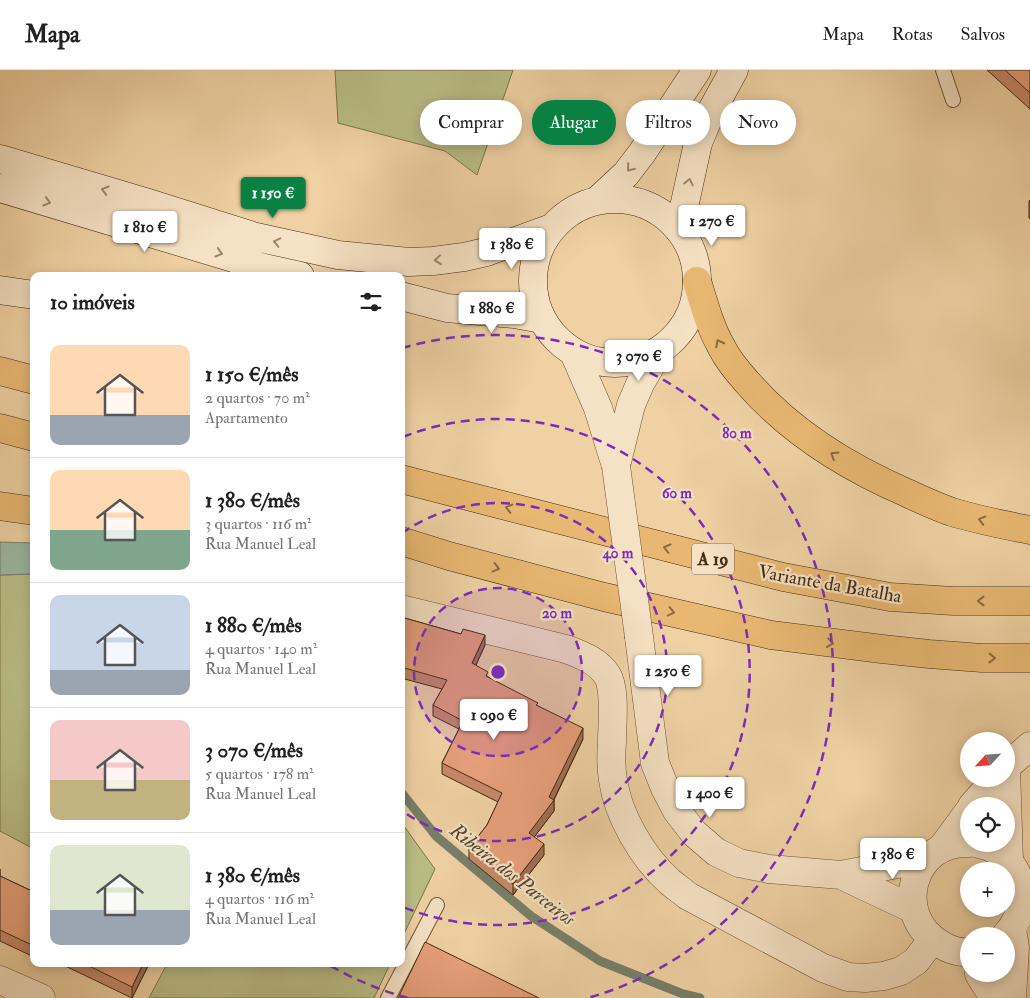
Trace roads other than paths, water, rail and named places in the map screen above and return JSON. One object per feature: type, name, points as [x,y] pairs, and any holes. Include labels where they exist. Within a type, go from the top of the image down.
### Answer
[{"type":"highway","points":[[697,281],[713,330],[722,350],[738,372],[758,396],[816,444],[882,482],[922,500],[952,512],[992,523],[1030,530]]},
{"type":"highway","points":[[0,371],[30,379]]},
{"type":"highway","points":[[0,428],[30,437]]},
{"type":"highway","name":"Variante da Batalha","points":[[405,480],[783,577],[837,588],[890,597],[953,601],[1030,601]]},
{"type":"highway","points":[[0,506],[30,510]]},
{"type":"highway","points":[[405,542],[449,556],[604,597],[771,635],[882,650],[982,658],[1030,658]]},
{"type":"highway","points":[[405,555],[449,556]]},
{"type":"street","points":[[598,200],[626,174],[697,70]]},
{"type":"street","points":[[679,230],[698,142],[715,104],[734,70]]},
{"type":"street","points":[[0,159],[256,237],[338,255],[409,262],[464,257],[486,252],[552,228]]},
{"type":"street","points":[[0,188],[260,267],[282,272]]},
{"type":"street","points":[[621,199],[643,204],[663,214],[679,230],[692,254],[697,281],[692,309],[679,333],[659,351],[646,358],[632,362],[617,364],[602,362],[574,353],[561,344],[551,332],[542,319],[534,296],[533,272],[539,249],[552,228],[580,206],[598,200],[621,199]]},
{"type":"street","points":[[0,290],[30,294]]},
{"type":"street","points":[[405,297],[448,308],[514,314],[542,319]]},
{"type":"street","points":[[405,312],[448,308]]},
{"type":"street","points":[[616,466],[631,405],[640,384],[659,351]]},
{"type":"street","points":[[574,353],[598,408],[616,466],[655,763],[664,788],[677,811],[694,833],[716,852],[739,863],[769,869],[841,875],[935,853],[960,842]]},
{"type":"street","points":[[405,610],[566,649],[586,656],[598,664],[608,676],[611,686],[613,716],[611,756],[613,782],[620,808],[642,850],[669,881],[688,896],[814,964],[848,977],[884,976],[901,971],[916,961],[932,940]]},
{"type":"street","points":[[1015,759],[1030,746]]},
{"type":"street","points":[[1008,788],[1022,899],[1017,922],[1012,998]]},
{"type":"street","points":[[960,822],[917,873],[912,891],[913,909],[920,926],[932,940],[960,955]]},
{"type":"street","points":[[998,852],[1018,870]]},
{"type":"street","points":[[841,875],[913,909]]},
{"type":"street","points":[[0,980],[41,998]]},
{"type":"street","points":[[984,982],[994,998]]},
{"type":"lane","points":[[942,70],[952,100]]},
{"type":"lane","points":[[405,966],[437,905]]},
{"type":"lane","points":[[388,998],[404,967]]},
{"type":"waterway","name":"Ribeira dos Parceiros","points":[[405,797],[436,836],[531,916],[600,961],[683,994],[700,998]]}]
